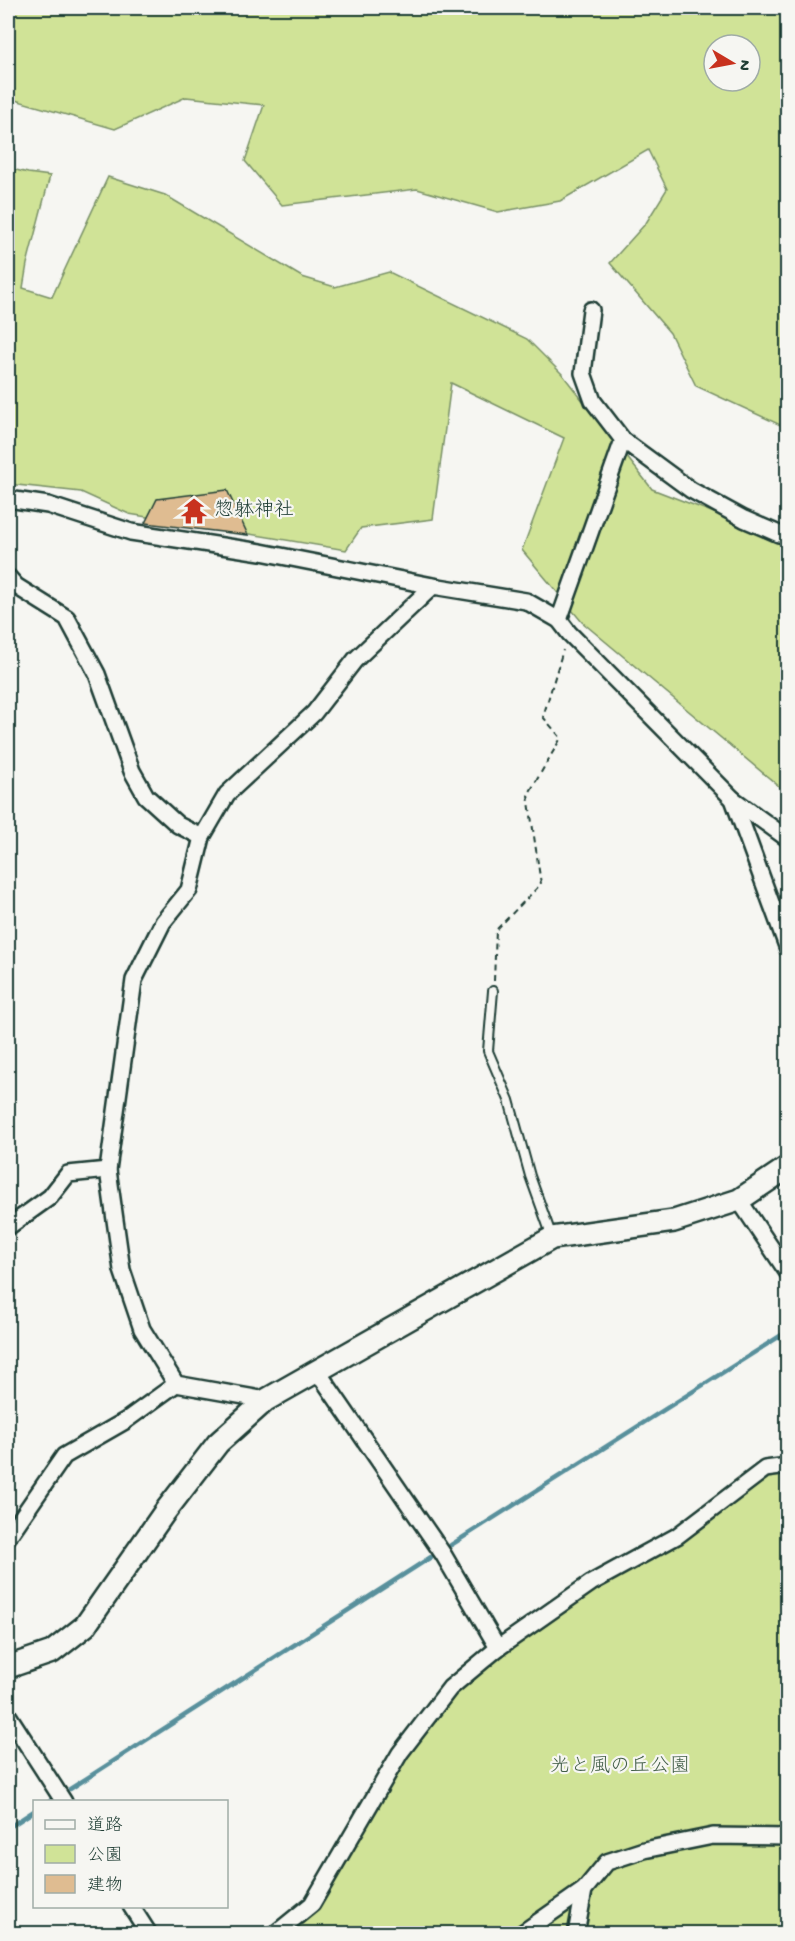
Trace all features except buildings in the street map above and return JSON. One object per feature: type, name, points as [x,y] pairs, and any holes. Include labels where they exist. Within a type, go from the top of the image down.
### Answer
[{"type":"street","points":[[591,310],[583,373],[593,401],[622,440],[690,490],[744,519],[779,534],[788,535]]},
{"type":"street","points":[[559,620],[622,440]]},
{"type":"street","points":[[8,499],[48,505],[131,532],[261,552],[433,586],[526,601],[559,620],[569,633],[733,800],[788,840]]},
{"type":"street","points":[[8,577],[16,586],[67,618],[97,674],[132,771],[146,796],[178,825],[202,837]]},
{"type":"street","points":[[176,1384],[142,1329],[122,1270],[108,1170],[134,980],[163,922],[189,890],[202,837],[227,794],[314,713],[355,660],[433,586]]},
{"type":"street","points":[[733,800],[788,949]]},
{"type":"street","points":[[8,1667],[52,1652],[85,1626],[164,1513],[218,1443],[266,1400],[552,1238],[674,1221],[739,1200],[788,1167]]},
{"type":"street","points":[[8,1227],[50,1197],[68,1174],[108,1170]]},
{"type":"street","points":[[739,1200],[788,1273]]},
{"type":"street","points":[[318,1372],[443,1554],[498,1648]]},
{"type":"street","points":[[8,1536],[64,1456],[124,1421],[176,1384],[266,1400]]},
{"type":"street","points":[[275,1934],[312,1904],[400,1753],[450,1688],[498,1648],[591,1583],[677,1536],[765,1469],[788,1466]]},
{"type":"street","points":[[8,1714],[62,1800]]},
{"type":"street","points":[[521,1934],[584,1890],[608,1862],[644,1850],[713,1836],[788,1837]]},
{"type":"street","points":[[576,1934],[584,1890]]},
{"type":"street","points":[[132,1908],[148,1934]]},
{"type":"lane","points":[[493,992],[488,1051],[509,1100],[530,1176],[552,1238]]},
{"type":"path","points":[[493,992],[496,930],[541,884],[528,795],[561,738],[543,717],[569,633]]},
{"type":"green space","points":[[8,8],[787,8],[787,428],[696,386],[670,333],[610,263],[646,223],[667,189],[648,150],[560,201],[498,212],[417,189],[282,205],[245,161],[264,105],[186,97],[115,129],[8,98]]},
{"type":"green space","points":[[8,168],[50,176],[23,288],[52,297],[108,177],[165,195],[302,277],[335,287],[389,272],[527,339],[562,374],[652,489],[787,541],[787,793],[582,622],[522,550],[564,438],[451,383],[433,519],[361,528],[346,550],[129,514],[81,492],[8,484]]},
{"type":"green space","name":"光と風の丘公園","points":[[787,1466],[787,1933],[275,1934],[312,1904],[450,1688],[498,1648],[677,1536],[765,1469]]},
{"type":"waterway","points":[[451,1545],[788,1331]]},
{"type":"waterway","points":[[70,1789],[431,1557]]},
{"type":"waterway","points":[[8,1828],[33,1812]]},
{"type":"place","name":"惣躰神社","points":[[194,511]]}]
